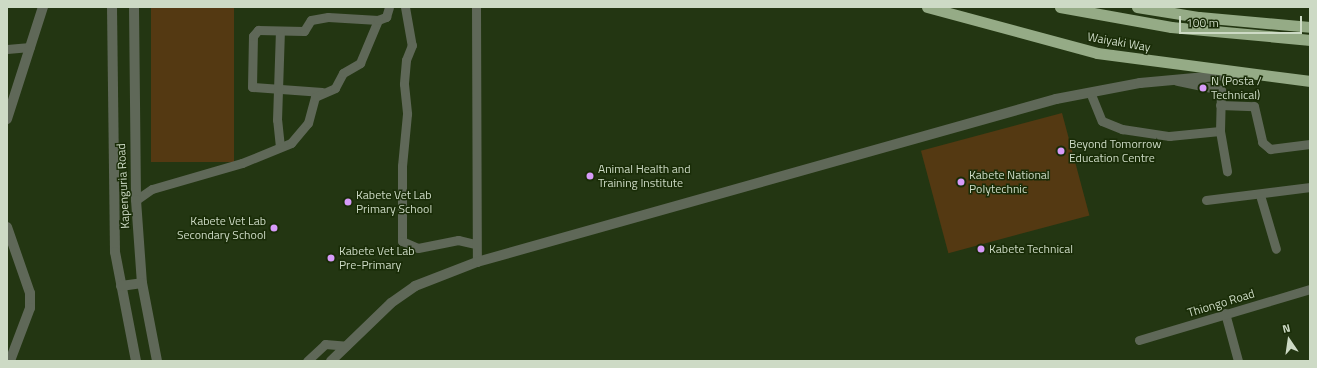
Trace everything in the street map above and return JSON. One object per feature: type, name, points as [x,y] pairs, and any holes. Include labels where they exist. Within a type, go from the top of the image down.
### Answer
[{"type":"highway","name":"Waiyaki Way","points":[[927,7],[1097,53],[1239,74],[1310,81]]},
{"type":"highway","points":[[1060,7],[1171,28],[1310,40]]},
{"type":"highway","points":[[1137,7],[1199,17],[1310,27]]},
{"type":"street","points":[[7,119],[43,7]]},
{"type":"street","points":[[112,7],[113,198],[115,252],[136,361]]},
{"type":"street","name":"Kapenguria Road","points":[[134,7],[136,200],[142,283],[157,361]]},
{"type":"street","points":[[322,92],[252,87],[253,36],[258,30],[304,30],[311,20],[328,17],[378,20],[386,17],[389,7]]},
{"type":"street","points":[[405,7],[412,45],[406,60],[404,84],[407,114],[402,166],[402,241],[418,248],[458,240],[476,244]]},
{"type":"street","points":[[476,7],[477,262]]},
{"type":"street","points":[[136,200],[152,189],[207,174],[280,147],[299,136],[308,123],[315,97],[322,92],[335,88],[343,73],[360,63],[378,20]]},
{"type":"street","points":[[280,31],[278,88],[280,147]]},
{"type":"street","points":[[7,50],[30,48]]},
{"type":"street","points":[[331,361],[391,304],[415,286],[477,262],[732,188],[1090,92],[1172,80],[1239,74]]},
{"type":"street","points":[[1172,80],[1221,90],[1220,130],[1227,171]]},
{"type":"street","points":[[1090,92],[1102,120],[1122,129],[1170,136],[1220,130]]},
{"type":"street","points":[[1220,105],[1254,106],[1262,142],[1270,149],[1310,144]]},
{"type":"street","points":[[1206,200],[1241,193],[1260,195],[1310,187]]},
{"type":"street","points":[[1260,195],[1276,249]]},
{"type":"street","points":[[7,227],[30,293],[30,308],[10,354]]},
{"type":"street","points":[[121,286],[142,283]]},
{"type":"street","name":"Thiongo Road","points":[[1138,340],[1310,289]]},
{"type":"street","points":[[1225,313],[1238,361]]},
{"type":"street","points":[[307,361],[325,344],[346,346]]},
{"type":"shaded area","points":[[151,7],[234,7],[234,162],[151,162]]},
{"type":"shaded area","points":[[1062,113],[1089,215],[948,253],[921,151]]},
{"type":"place","name":"N (Posta / Technical)","points":[[1203,88]]},
{"type":"place","name":"Beyond Tomorrow Education Centre","points":[[1061,151]]},
{"type":"place","name":"Animal Health and Training Institute","points":[[590,176]]},
{"type":"place","name":"Kabete National Polytechnic","points":[[961,182]]},
{"type":"place","name":"Kabete Vet Lab Primary School","points":[[348,202]]},
{"type":"place","name":"Kabete Vet Lab Secondary School","points":[[274,228]]},
{"type":"place","name":"Kabete Technical","points":[[981,249]]},
{"type":"place","name":"Kabete Vet Lab Pre-Primary","points":[[331,258]]}]
